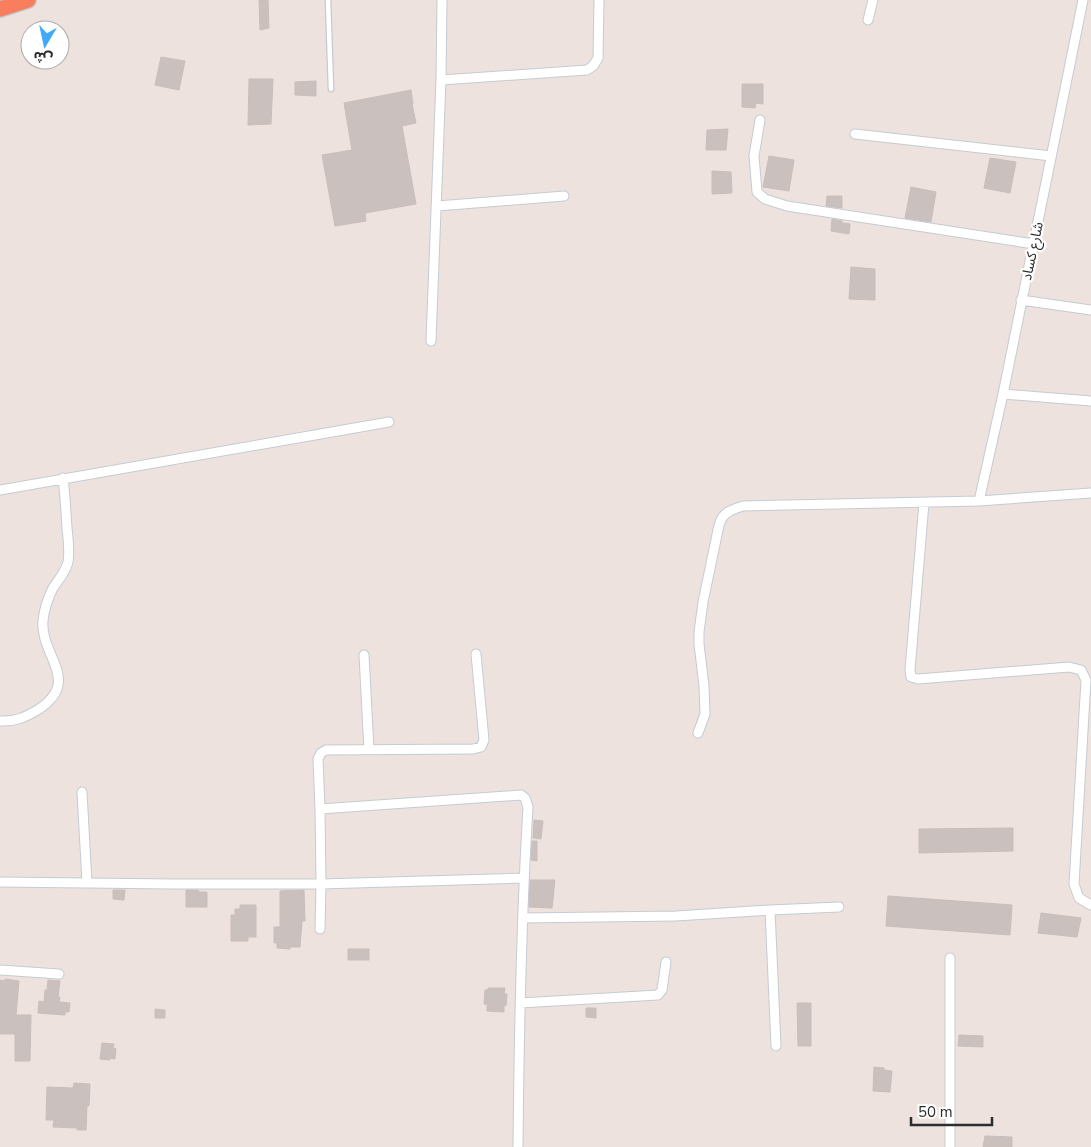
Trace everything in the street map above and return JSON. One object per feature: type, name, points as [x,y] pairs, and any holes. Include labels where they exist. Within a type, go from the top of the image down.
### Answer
[{"type":"highway","points":[[0,10],[28,0]]},
{"type":"street","points":[[432,340],[442,0]]},
{"type":"street","points":[[441,80],[587,70],[593,66],[598,58],[599,0]]},
{"type":"street","points":[[868,20],[873,0]]},
{"type":"street","name":"شارع كساد","points":[[979,501],[1003,394],[1083,0]]},
{"type":"street","points":[[760,120],[754,156],[757,192],[765,199],[787,206],[1034,244]]},
{"type":"street","points":[[854,134],[1051,156]]},
{"type":"street","points":[[437,206],[564,196]]},
{"type":"street","points":[[1021,300],[1091,310]]},
{"type":"street","points":[[1003,394],[1091,401]]},
{"type":"street","points":[[0,490],[389,422]]},
{"type":"street","points":[[0,721],[16,720],[27,716],[49,702],[57,692],[59,682],[57,671],[45,639],[43,622],[46,604],[68,563],[69,546],[63,478]]},
{"type":"street","points":[[698,733],[705,714],[699,632],[703,602],[718,530],[724,514],[743,506],[979,501],[1091,493]]},
{"type":"street","points":[[924,503],[910,670],[911,677],[918,679],[1069,667],[1081,670],[1086,680],[1074,884],[1079,898],[1091,904]]},
{"type":"street","points":[[320,929],[322,884],[318,759],[321,753],[326,750],[473,750],[481,747],[484,740],[476,654]]},
{"type":"street","points":[[364,655],[369,750]]},
{"type":"street","points":[[82,792],[87,883]]},
{"type":"street","points":[[320,810],[521,795],[525,798],[528,807],[520,1003],[518,1147]]},
{"type":"street","points":[[0,882],[322,884],[524,878]]},
{"type":"street","points":[[523,918],[676,916],[839,907]]},
{"type":"street","points":[[770,910],[776,1046]]},
{"type":"street","points":[[950,958],[950,1147]]},
{"type":"street","points":[[520,1003],[658,995],[662,990],[666,962]]},
{"type":"street","points":[[0,970],[59,974]]},
{"type":"lane","points":[[328,0],[331,89]]},
{"type":"building","points":[[259,0],[268,0],[269,28],[260,30]]},
{"type":"building","points":[[161,57],[185,61],[179,90],[155,85]]},
{"type":"building","points":[[249,79],[273,79],[271,124],[248,125]]},
{"type":"building","points":[[316,81],[316,96],[295,95],[295,82]]},
{"type":"building","points":[[742,84],[763,84],[763,104],[756,103],[755,108],[742,107]]},
{"type":"building","points":[[411,90],[416,123],[402,126],[416,204],[365,213],[366,221],[335,226],[322,155],[352,150],[344,103]]},
{"type":"building","points":[[728,129],[726,150],[706,150],[707,130]]},
{"type":"building","points":[[769,156],[794,160],[789,191],[763,187]]},
{"type":"building","points":[[990,158],[1016,162],[1010,193],[984,188]]},
{"type":"building","points":[[712,171],[731,172],[732,193],[712,194]]},
{"type":"building","points":[[911,187],[936,192],[931,222],[905,218]]},
{"type":"building","points":[[827,196],[842,196],[842,208],[826,206]]},
{"type":"building","points":[[832,219],[850,224],[849,234],[831,231]]},
{"type":"building","points":[[851,267],[875,269],[875,300],[849,299]]},
{"type":"building","points":[[534,820],[543,821],[541,839],[533,838]]},
{"type":"building","points":[[1013,828],[1013,851],[919,853],[919,829]]},
{"type":"building","points":[[532,841],[537,841],[537,861],[531,860]]},
{"type":"building","points":[[530,880],[555,880],[552,908],[529,907]]},
{"type":"building","points":[[113,890],[125,890],[124,900],[113,899]]},
{"type":"building","points":[[186,890],[207,892],[207,907],[186,907]]},
{"type":"building","points":[[304,890],[305,921],[302,921],[300,947],[290,947],[290,949],[277,948],[277,943],[274,943],[274,927],[280,927],[280,891]]},
{"type":"building","points":[[888,896],[1012,905],[1010,935],[886,926]]},
{"type":"building","points":[[240,905],[256,905],[256,937],[248,937],[248,941],[231,941],[231,915],[235,915],[235,909],[240,909]]},
{"type":"building","points":[[1041,913],[1081,918],[1077,937],[1038,933]]},
{"type":"building","points":[[348,949],[369,949],[369,960],[348,960]]},
{"type":"building","points":[[5,979],[19,981],[16,1015],[31,1015],[30,1061],[15,1061],[15,1034],[0,1034],[0,980],[5,981]]},
{"type":"building","points":[[48,980],[60,981],[59,1002],[70,1003],[69,1012],[65,1012],[65,1015],[38,1013],[39,1001],[44,1002]]},
{"type":"building","points":[[488,988],[505,988],[504,994],[507,994],[504,1012],[487,1011],[487,1004],[484,1004],[485,990],[488,990]]},
{"type":"building","points":[[797,1003],[811,1003],[811,1046],[798,1046]]},
{"type":"building","points":[[586,1008],[596,1008],[596,1018],[586,1017]]},
{"type":"building","points":[[155,1009],[165,1010],[165,1018],[155,1018]]},
{"type":"building","points":[[959,1035],[983,1036],[983,1047],[958,1046]]},
{"type":"building","points":[[102,1043],[114,1044],[113,1048],[116,1049],[115,1059],[100,1059]]},
{"type":"building","points":[[874,1067],[892,1071],[890,1092],[873,1091]]},
{"type":"building","points":[[74,1083],[90,1084],[86,1130],[53,1127],[54,1120],[46,1120],[47,1087],[73,1088]]},
{"type":"building","points":[[985,1136],[1012,1137],[1012,1147],[983,1147]]}]
